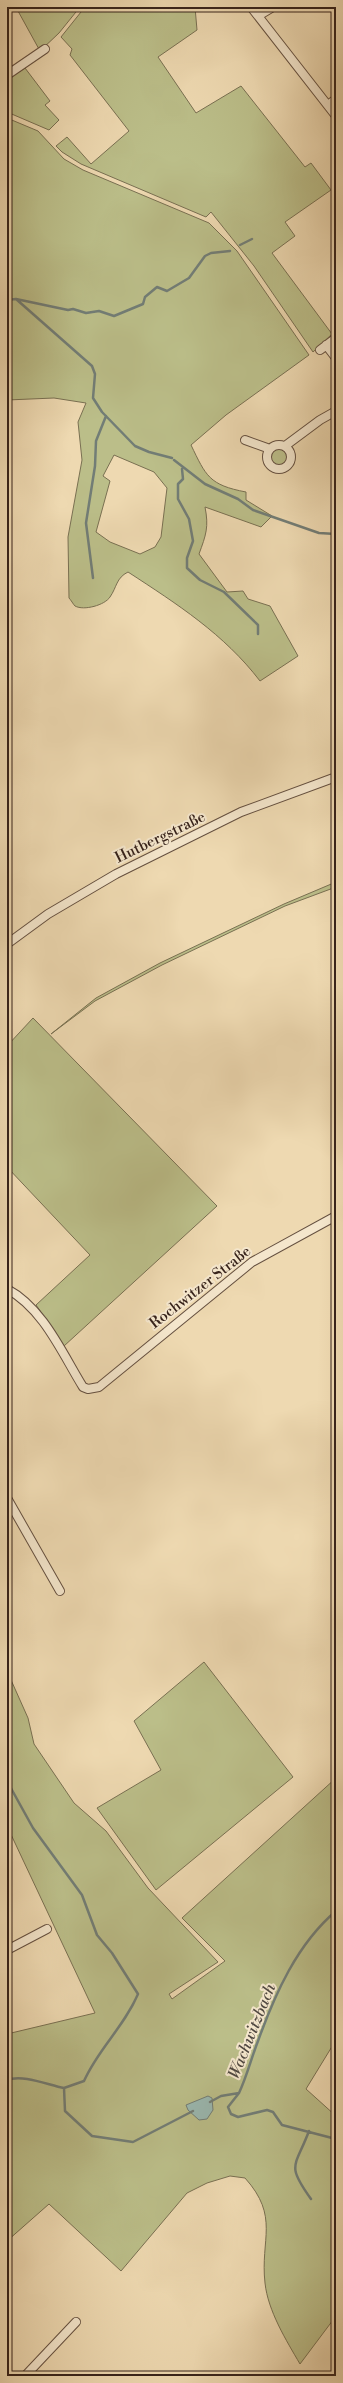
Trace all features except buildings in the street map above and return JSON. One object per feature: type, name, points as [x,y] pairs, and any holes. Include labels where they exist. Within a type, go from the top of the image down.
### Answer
[{"type":"street","points":[[251,7],[336,116]]},
{"type":"street","points":[[258,16],[273,7]]},
{"type":"street","points":[[7,75],[44,49]]},
{"type":"street","points":[[328,105],[336,99]]},
{"type":"street","points":[[336,338],[323,347],[336,358]]},
{"type":"street","points":[[285,446],[320,420],[336,411]]},
{"type":"street","points":[[245,440],[270,449]]},
{"type":"street","points":[[277,445],[285,446],[290,452],[291,459],[288,465],[281,469],[274,468],[269,463],[267,456],[270,449],[277,445]]},
{"type":"street","name":"Hutbergstraße","points":[[7,944],[48,914],[116,874],[241,812],[336,777]]},
{"type":"street","name":"Rochwitzer Straße","points":[[7,1289],[22,1299],[40,1316],[83,1386],[88,1389],[99,1387],[252,1262],[336,1216]]},
{"type":"street","points":[[7,1498],[60,1592]]},
{"type":"street","points":[[7,1950],[47,1929]]},
{"type":"street","points":[[25,2376],[76,2322]]},
{"type":"green space","points":[[21,7],[80,7],[59,33],[40,51],[18,11],[22,9]]},
{"type":"green space","points":[[85,7],[195,7],[197,30],[158,57],[196,113],[241,86],[305,167],[311,163],[331,190],[285,222],[295,236],[272,253],[332,334],[313,352],[254,266],[211,212],[206,217],[81,164],[62,152],[56,146],[67,137],[91,164],[129,131],[70,55],[72,49],[61,37]]},
{"type":"green space","points":[[25,68],[50,101],[45,105],[59,120],[49,130],[7,112],[7,79]]},
{"type":"green space","points":[[7,118],[38,131],[64,159],[83,170],[209,223],[237,251],[309,355],[226,415],[191,445],[205,472],[210,478],[224,486],[246,492],[246,500],[272,516],[261,527],[205,507],[207,520],[206,531],[199,554],[227,592],[243,591],[248,599],[270,606],[298,656],[260,681],[246,664],[215,634],[182,608],[128,572],[121,577],[110,597],[104,602],[99,605],[84,608],[75,606],[69,598],[68,537],[82,460],[78,422],[86,403],[54,398],[7,400]],"holes":[[[114,455],[154,472],[167,488],[161,537],[155,547],[140,554],[110,542],[96,532],[110,481],[103,476]]]},
{"type":"green space","points":[[276,449],[282,449],[287,454],[285,463],[282,465],[276,465],[271,460],[271,454]]},
{"type":"green space","points":[[336,882],[336,887],[285,906],[162,965],[95,1001],[51,1034],[96,998],[160,963],[284,904]]},
{"type":"green space","points":[[33,1018],[217,1206],[64,1346],[36,1305],[90,1255],[7,1167],[7,1046]]},
{"type":"green space","points":[[204,1662],[293,1777],[156,1890],[97,1808],[161,1770],[134,1721]]},
{"type":"green space","points":[[7,1671],[28,1718],[34,1744],[74,1803],[106,1831],[148,1888],[218,1962],[169,1994],[172,1999],[225,1961],[182,1918],[336,1778],[336,2040],[306,2089],[336,2116],[336,2316],[300,2364],[278,2325],[267,2294],[264,2267],[266,2229],[265,2217],[262,2205],[256,2192],[245,2178],[230,2176],[207,2183],[187,2193],[121,2271],[49,2204],[7,2241],[7,2034],[95,2013],[7,1826]]},
{"type":"water","points":[[208,2096],[212,2098],[213,2110],[207,2119],[199,2120],[188,2110],[186,2105]]},
{"type":"waterway","points":[[240,245],[252,239]]},
{"type":"waterway","points":[[16,299],[68,310],[73,309],[86,313],[99,311],[114,316],[143,304],[145,297],[157,287],[167,291],[189,278],[205,256],[211,253],[230,251]]},
{"type":"waterway","points":[[7,300],[16,299],[92,366],[95,374],[93,398],[102,412],[135,446],[149,452],[172,458]]},
{"type":"waterway","points":[[93,578],[86,523],[95,466],[96,441],[106,416]]},
{"type":"waterway","points":[[174,460],[205,484],[238,499],[253,510],[319,533],[336,534]]},
{"type":"waterway","points":[[182,469],[183,479],[178,484],[178,499],[189,519],[193,541],[187,558],[187,568],[200,580],[224,592],[258,625],[258,634]]},
{"type":"waterway","points":[[7,1781],[33,1828],[82,1895],[97,1935],[112,1953],[138,1994],[126,2017],[96,2059],[84,2081],[64,2088]]},
{"type":"waterway","name":"Wachwitzbach","points":[[210,2102],[221,2096],[239,2093],[265,2023],[289,1971],[310,1939],[322,1924],[336,1911]]},
{"type":"waterway","name":"Wachwitzbach","points":[[7,2080],[13,2078],[28,2079],[64,2088],[65,2111],[92,2136],[133,2142],[193,2111]]},
{"type":"waterway","points":[[239,2093],[228,2107],[231,2114],[238,2117],[267,2110],[273,2112],[282,2125],[336,2139]]},
{"type":"waterway","points":[[309,2131],[295,2166],[298,2179],[311,2199]]}]
